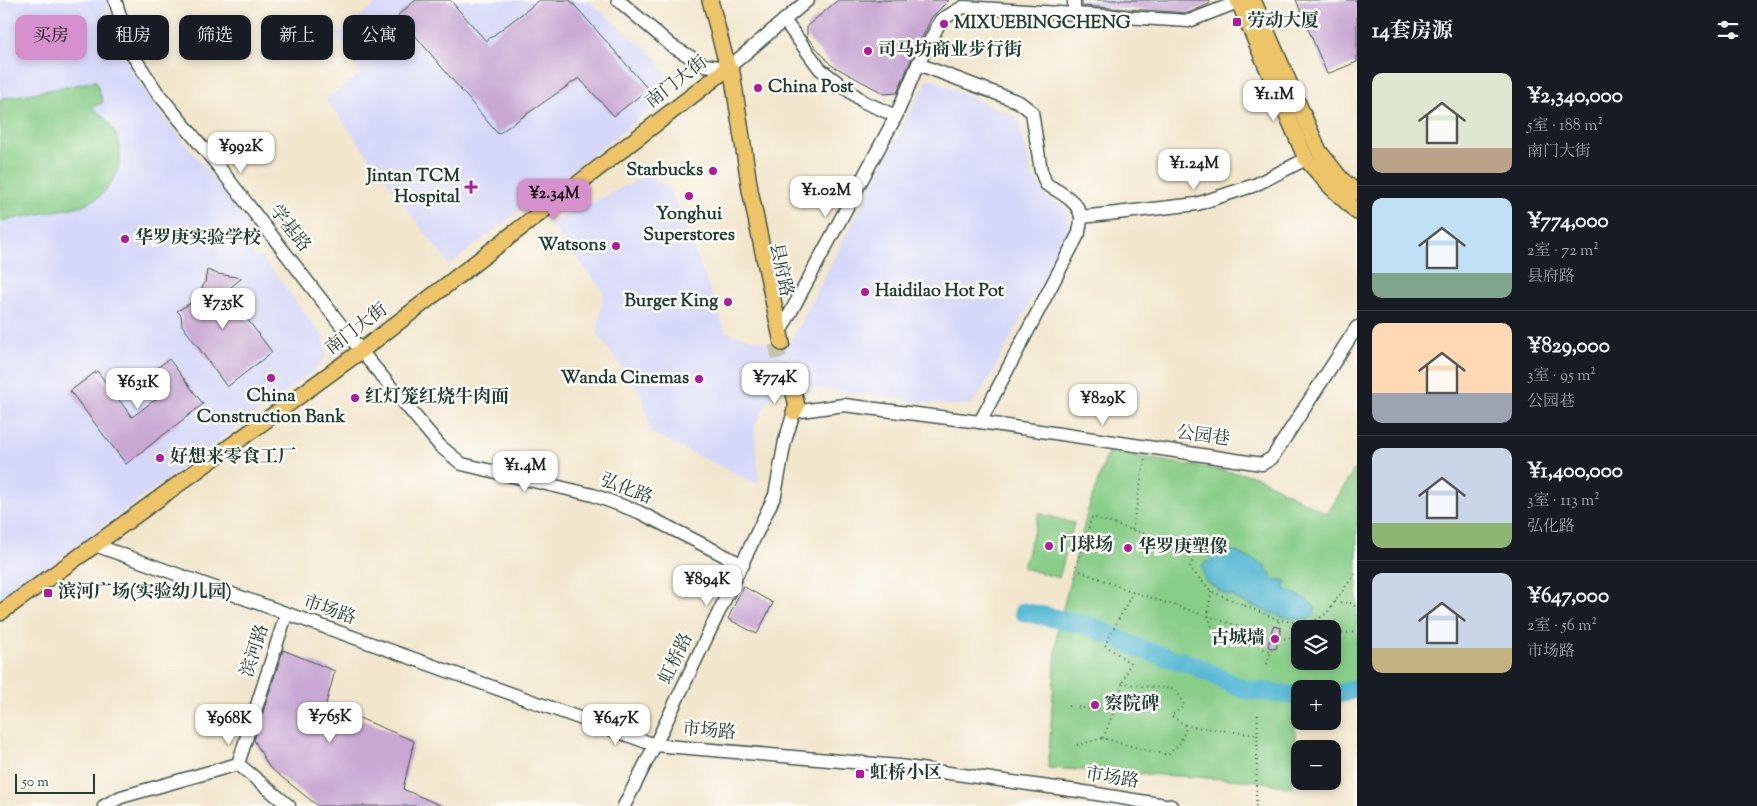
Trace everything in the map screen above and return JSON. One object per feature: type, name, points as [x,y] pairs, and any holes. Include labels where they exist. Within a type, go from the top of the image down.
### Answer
[{"type":"main road","name":"县府路","points":[[710,0],[728,68],[727,76],[745,193],[779,340]]},
{"type":"main road","points":[[1243,1],[1306,159],[1357,212]]},
{"type":"main road","points":[[1243,1],[1319,151],[1341,179],[1357,193]]},
{"type":"main road","name":"南门大街","points":[[0,613],[361,351],[728,68]]},
{"type":"main road","points":[[789,386],[794,412]]},
{"type":"street","name":"学基路","points":[[115,0],[132,54],[158,92],[218,166],[361,351]]},
{"type":"street","points":[[618,0],[672,46],[704,64],[728,68],[808,0]]},
{"type":"street","points":[[1074,0],[1074,14]]},
{"type":"street","points":[[779,340],[896,116],[918,64],[941,20],[963,7],[1189,21],[1243,1]]},
{"type":"street","points":[[784,20],[820,69],[864,102],[896,116]]},
{"type":"street","points":[[918,64],[1019,102],[1032,112],[1041,171],[1046,184],[1061,192],[1077,207],[1081,217],[1079,233],[980,422]]},
{"type":"street","points":[[1081,217],[1197,204],[1255,185],[1306,159]]},
{"type":"street","name":"公园巷","points":[[794,412],[844,405],[980,422],[1262,464],[1272,458],[1357,327]]},
{"type":"street","name":"弘化路","points":[[361,351],[440,446],[462,464],[592,495],[639,512],[743,565]]},
{"type":"street","name":"虹桥路","points":[[624,806],[743,565],[775,495],[785,441],[794,412]]},
{"type":"street","name":"市场路","points":[[95,545],[286,615],[655,745],[899,766],[1171,806]]},
{"type":"street","name":"滨河路","points":[[238,764],[286,615]]},
{"type":"street","points":[[104,806],[121,797],[238,764],[290,806]]},
{"type":"path","points":[[1132,530],[1148,447]]},
{"type":"path","points":[[1291,638],[1279,639],[1133,592],[1075,570],[1092,517],[1196,547],[1190,568],[1210,591],[1279,620],[1309,624],[1326,614],[1357,571]]},
{"type":"path","points":[[1210,591],[1208,616],[1214,633],[1271,650],[1267,664]]},
{"type":"path","points":[[1103,738],[1114,712],[1130,663],[1105,645],[1133,592]]},
{"type":"path","points":[[1335,602],[1351,603],[1357,608]]},
{"type":"path","points":[[1277,627],[1279,620]]},
{"type":"path","points":[[1341,633],[1357,632]]},
{"type":"path","points":[[1123,682],[1136,687],[1158,686],[1176,690],[1184,705],[1171,716],[1187,726],[1258,735]]},
{"type":"path","points":[[1068,706],[1114,712]]},
{"type":"path","points":[[1256,806],[1258,712]]},
{"type":"path","points":[[1077,745],[1103,738],[1168,755],[1180,743],[1187,726]]},
{"type":"shaded area","name":"华罗庚实验学校","points":[[0,0],[106,0],[111,15],[97,15],[97,60],[128,60],[151,100],[247,220],[253,257],[262,257],[323,336],[326,353],[322,363],[311,373],[0,603]]},
{"type":"shaded area","name":"Jintan TCM Hospital","points":[[382,0],[587,0],[657,58],[666,76],[665,94],[653,108],[449,265],[326,99],[360,74],[352,60],[415,60],[415,15],[362,15]]},
{"type":"shaded area","name":"Jintan TCM Hospital","points":[[343,29],[343,46],[336,34]]},
{"type":"shaded area","points":[[928,78],[1018,118],[1032,176],[1047,197],[1067,209],[1070,228],[984,388],[972,404],[954,406],[793,385],[780,388],[773,392],[755,426],[759,485],[651,433],[642,396],[597,333],[604,292],[550,224],[649,174],[671,190],[726,332],[769,343],[779,344],[786,342],[793,337]]},
{"type":"green space","points":[[96,81],[103,103],[91,107],[111,127],[119,145],[118,167],[115,177],[109,186],[93,201],[83,205],[0,221],[0,99]]},
{"type":"green space","points":[[1108,452],[1256,476],[1327,514],[1357,465],[1357,698],[1341,703],[1341,680],[1291,680],[1291,730],[1295,730],[1295,740],[1291,740],[1291,788],[1257,781],[1048,768],[1057,632],[1088,510]]},
{"type":"green space","name":"门球场","points":[[1039,513],[1074,523],[1059,578],[1023,568]]},
{"type":"water","points":[[1212,539],[1266,566],[1266,570],[1271,573],[1270,576],[1274,580],[1284,580],[1287,582],[1284,585],[1285,590],[1308,601],[1315,607],[1315,613],[1308,620],[1282,617],[1235,599],[1234,596],[1226,595],[1205,580],[1202,566],[1206,561],[1210,563],[1213,561],[1208,556],[1213,544]]},
{"type":"building","points":[[416,0],[450,0],[486,41],[540,0],[570,0],[648,89],[614,116],[579,78],[498,134],[415,35],[415,15],[398,15]]},
{"type":"building","name":"司马坊商业步行街","points":[[838,0],[949,0],[932,17],[897,93],[885,94],[831,65],[807,37],[807,26]]},
{"type":"building","points":[[1082,0],[1210,0],[1209,4],[1188,13],[1082,6]]},
{"type":"building","points":[[1296,0],[1357,0],[1357,62],[1327,74]]},
{"type":"building","points":[[207,270],[242,278],[226,291],[272,352],[227,387],[182,325],[181,315],[177,311],[191,303],[199,294],[205,282]]},
{"type":"building","points":[[169,359],[203,404],[126,464],[70,391],[97,371],[132,417],[160,396],[145,377]]},
{"type":"building","points":[[743,586],[773,603],[757,634],[728,619]]},
{"type":"building","points":[[1273,626],[1281,628],[1276,649],[1268,647]]},
{"type":"building","points":[[283,650],[335,671],[326,704],[414,741],[403,789],[442,806],[318,806],[269,767],[254,740]]},
{"type":"waterway","points":[[1024,612],[1088,625],[1143,650],[1194,665],[1242,689],[1291,695]]},
{"type":"waterway","points":[[1341,693],[1357,688]]},
{"type":"tunnel","points":[[776,344],[786,386]]},
{"type":"place","name":"劳动大厦","points":[[1237,22]]},
{"type":"place","name":"MIXUEBINGCHENG","points":[[944,24]]},
{"type":"place","name":"司马坊商业步行街","points":[[868,51]]},
{"type":"place","name":"China Post","points":[[758,88]]},
{"type":"place","name":"Starbucks","points":[[713,171]]},
{"type":"place","name":"Jintan TCM Hospital","points":[[471,187]]},
{"type":"place","name":"Yonghui Superstores","points":[[689,196]]},
{"type":"place","name":"华罗庚实验学校","points":[[125,239]]},
{"type":"place","name":"Watsons","points":[[616,246]]},
{"type":"place","name":"Haidilao Hot Pot","points":[[865,292]]},
{"type":"place","name":"Burger King","points":[[728,302]]},
{"type":"place","name":"China Construction Bank","points":[[271,378]]},
{"type":"place","name":"Wanda Cinemas","points":[[699,379]]},
{"type":"place","name":"红灯笼红烧牛肉面","points":[[355,398]]},
{"type":"place","name":"好想来零食工厂","points":[[160,458]]},
{"type":"place","name":"门球场","points":[[1049,546]]},
{"type":"place","name":"华罗庚塑像","points":[[1128,548]]},
{"type":"place","name":"滨河广场(实验幼儿园)","points":[[48,593]]},
{"type":"place","name":"古城墙","points":[[1275,639]]},
{"type":"place","name":"察院碑","points":[[1095,705]]},
{"type":"place","name":"虹桥小区","points":[[860,774]]}]
